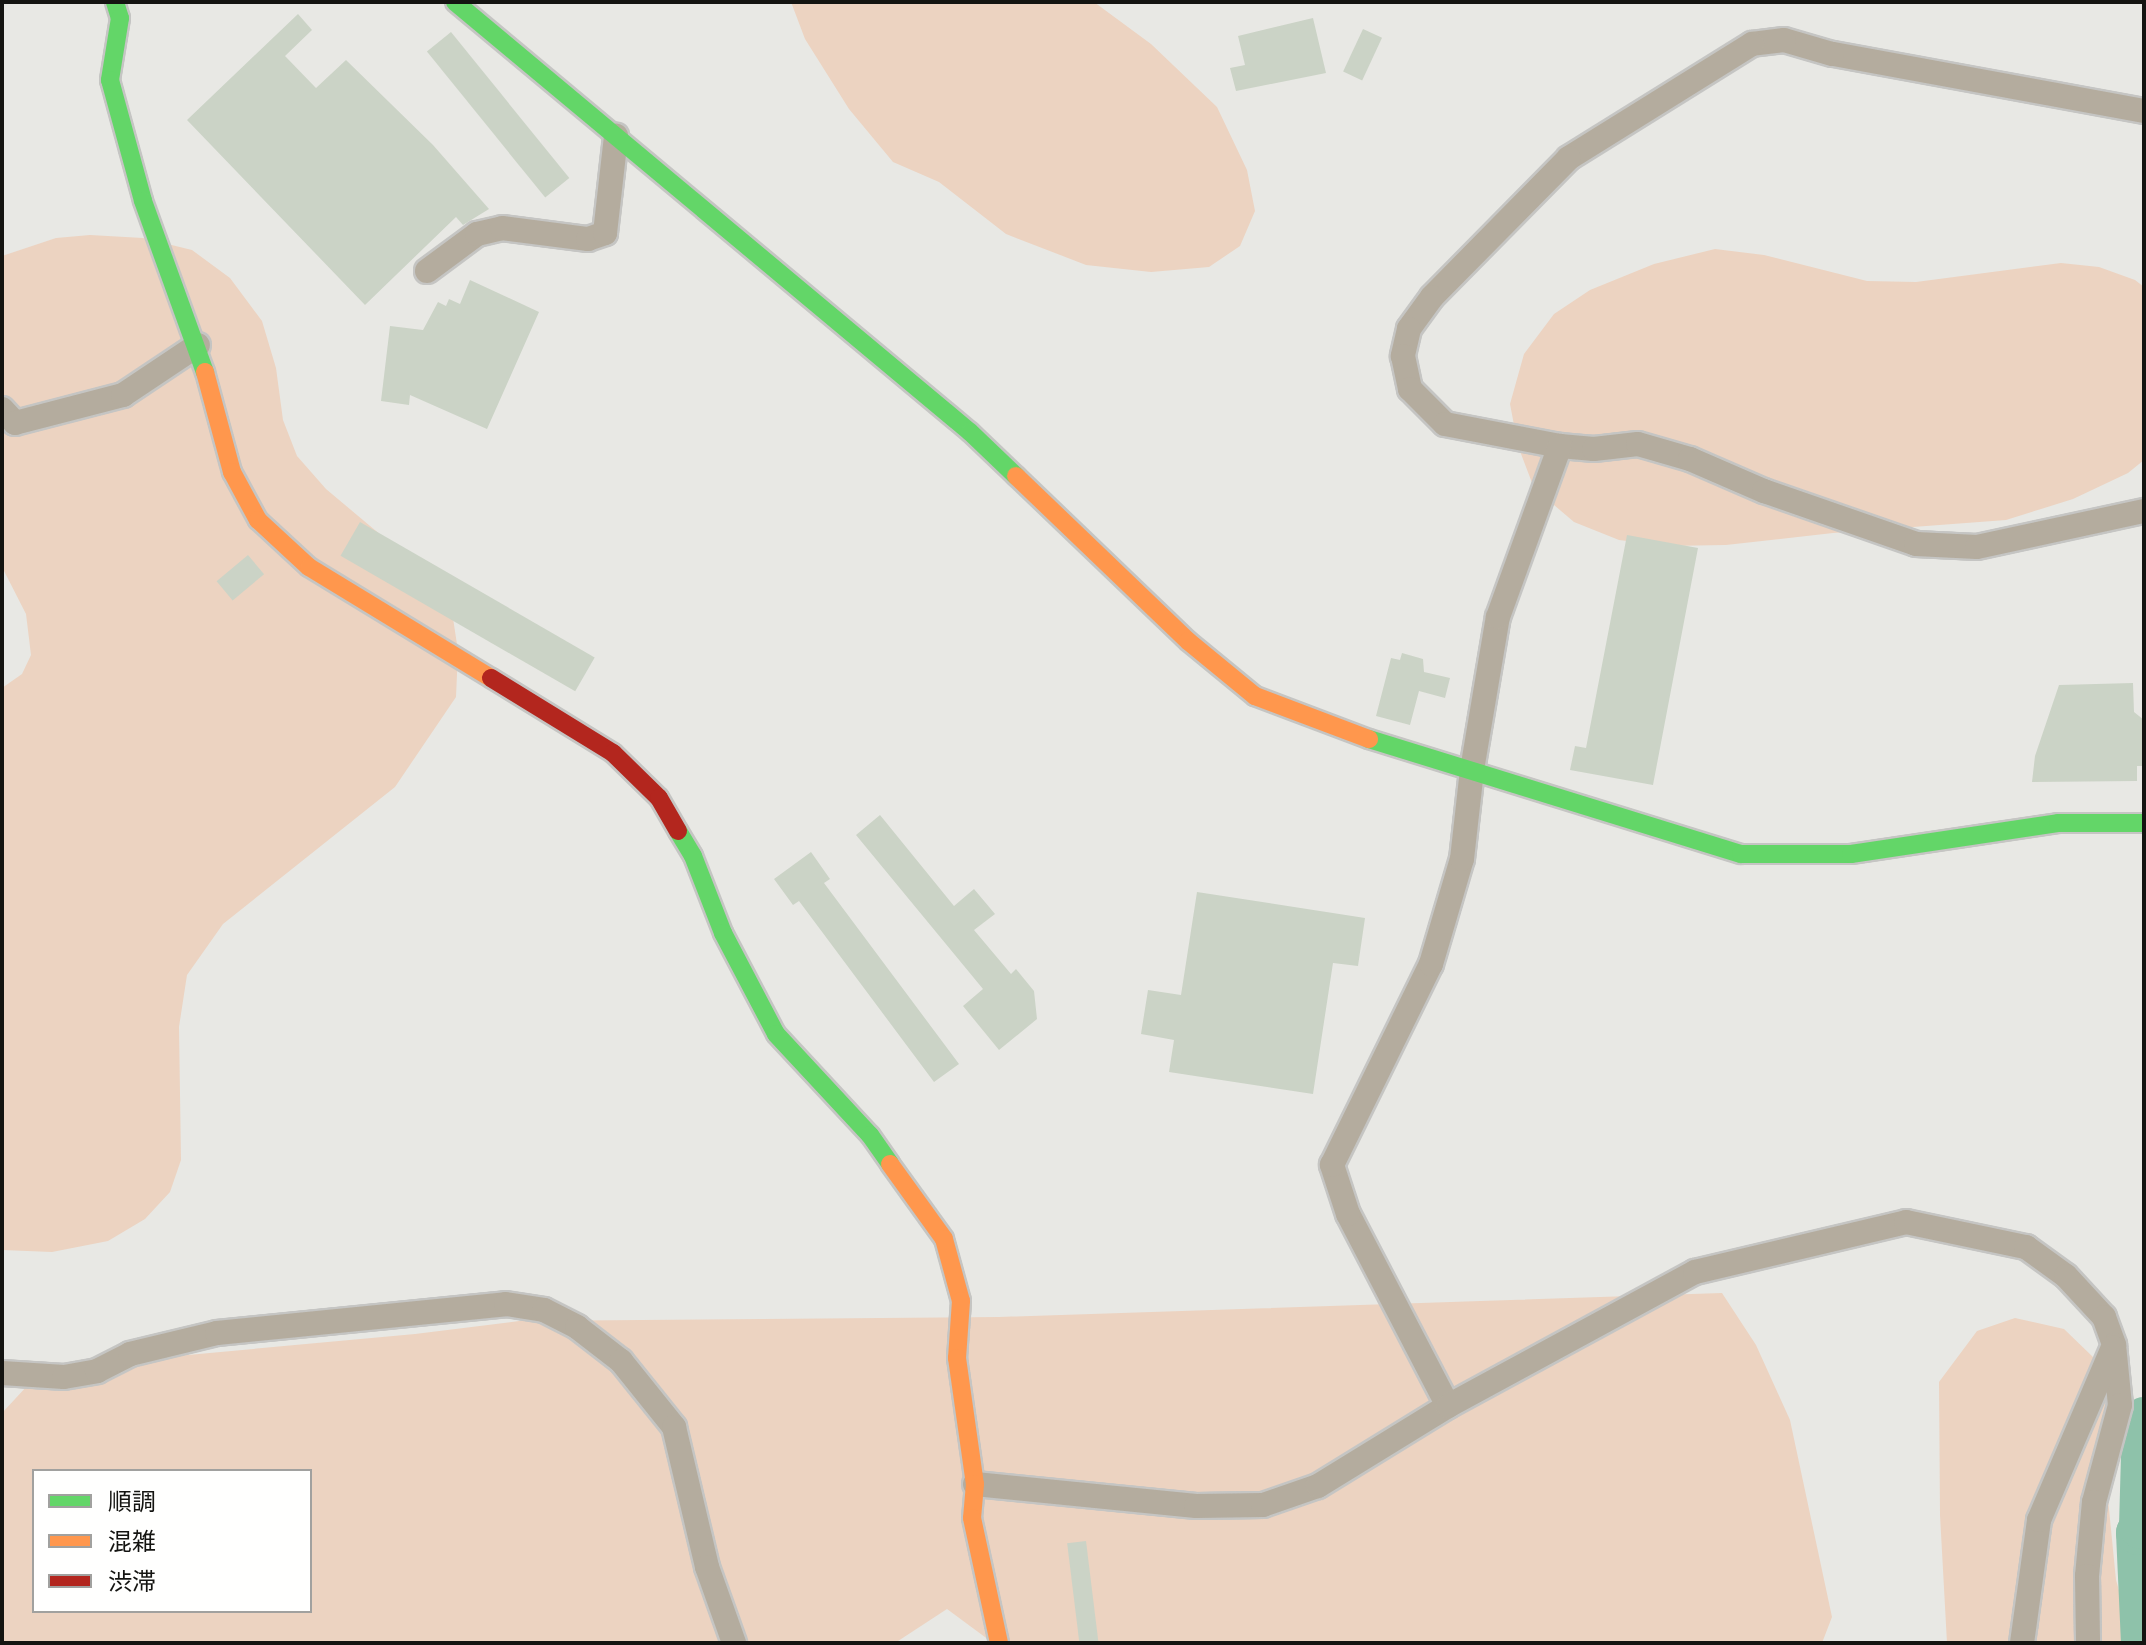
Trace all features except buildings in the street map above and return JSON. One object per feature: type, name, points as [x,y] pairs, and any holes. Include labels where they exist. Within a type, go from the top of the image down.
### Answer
[{"type":"street","points":[[115,2],[120,18],[110,80],[143,201],[198,345],[232,472],[258,520],[309,567],[613,753],[659,798],[693,856],[723,933],[776,1034],[870,1135],[944,1239],[961,1301],[957,1358],[975,1484],[972,1518],[999,1643]]},
{"type":"street","points":[[455,2],[970,432],[1188,641],[1255,696],[1393,748],[1741,854],[1851,854],[2058,823],[2144,823]]},
{"type":"street","points":[[2144,111],[1832,54],[1784,40],[1752,44],[1569,158],[1432,297],[1409,329],[1403,356],[1410,389],[1445,424],[1560,446],[1594,449],[1638,444],[1690,459],[1764,491],[1916,544],[1977,547],[2144,511]]},
{"type":"street","points":[[427,271],[477,234],[502,228],[588,239],[605,233],[616,136]]},
{"type":"street","points":[[2,409],[15,423],[123,395],[198,345]]},
{"type":"street","points":[[1448,1406],[1348,1214],[1332,1165],[1431,964],[1462,859],[1472,770],[1498,617],[1560,446]]},
{"type":"street","points":[[975,1484],[1196,1506],[1263,1505],[1318,1486],[1448,1406],[1695,1272],[1906,1222],[2026,1247],[2066,1276],[2104,1317],[2114,1345],[2120,1405],[2094,1502],[2087,1576],[2088,1643]]},
{"type":"street","points":[[2,1373],[64,1377],[97,1371],[130,1354],[217,1333],[506,1304],[544,1310],[577,1327],[621,1361],[674,1427],[707,1567],[734,1643]]},
{"type":"street","points":[[2022,1643],[2039,1520],[2114,1345]]},
{"type":"shaded area","points":[[791,2],[1094,2],[1151,44],[1217,107],[1247,170],[1255,211],[1240,246],[1209,267],[1151,272],[1086,265],[1006,234],[939,182],[893,162],[849,109],[805,39]]},
{"type":"shaded area","points":[[90,235],[143,238],[192,250],[230,278],[262,321],[276,368],[283,420],[297,456],[326,489],[432,578],[453,618],[458,651],[456,697],[395,787],[223,924],[187,975],[179,1027],[181,1160],[170,1192],[145,1219],[108,1241],[52,1252],[2,1250],[2,688],[22,674],[31,655],[26,614],[2,567],[2,256],[56,238]]},
{"type":"shaded area","points":[[1715,249],[1764,255],[1867,281],[1916,282],[2061,263],[2099,267],[2135,280],[2144,287],[2144,460],[2128,473],[2073,499],[2006,520],[1833,533],[1726,545],[1667,546],[1619,540],[1574,522],[1534,488],[1518,446],[1510,404],[1524,354],[1554,314],[1590,290],[1654,264]]},
{"type":"shaded area","points":[[1722,1293],[1756,1345],[1790,1420],[1832,1617],[1822,1643],[993,1643],[947,1609],[895,1643],[2,1643],[2,1413],[28,1385],[79,1365],[415,1334],[519,1321],[999,1317]]},
{"type":"shaded area","points":[[2015,1318],[2064,1329],[2093,1357],[2106,1408],[2108,1499],[2116,1580],[2134,1643],[1947,1643],[1940,1515],[1939,1382],[1977,1331]]},
{"type":"waterway","points":[[2143,1643],[2138,1533],[2141,1527],[2144,1419]]},
{"type":"traffic: fast","points":[[115,2],[120,18],[110,80],[143,201],[205,372]]},
{"type":"traffic: fast","points":[[455,2],[970,432],[1016,476]]},
{"type":"traffic: fast","points":[[1369,739],[1741,854],[1851,854],[2058,823],[2144,823]]},
{"type":"traffic: fast","points":[[678,831],[693,856],[723,933],[776,1034],[870,1135],[890,1164]]},
{"type":"traffic: slow","points":[[205,372],[232,472],[258,520],[309,567],[491,678]]},
{"type":"traffic: slow","points":[[1016,476],[1188,641],[1255,696],[1369,739]]},
{"type":"traffic: slow","points":[[890,1164],[944,1239],[961,1301],[957,1358],[975,1484],[972,1518],[999,1643]]},
{"type":"traffic: jam","points":[[491,678],[613,753],[659,798],[678,831]]}]
